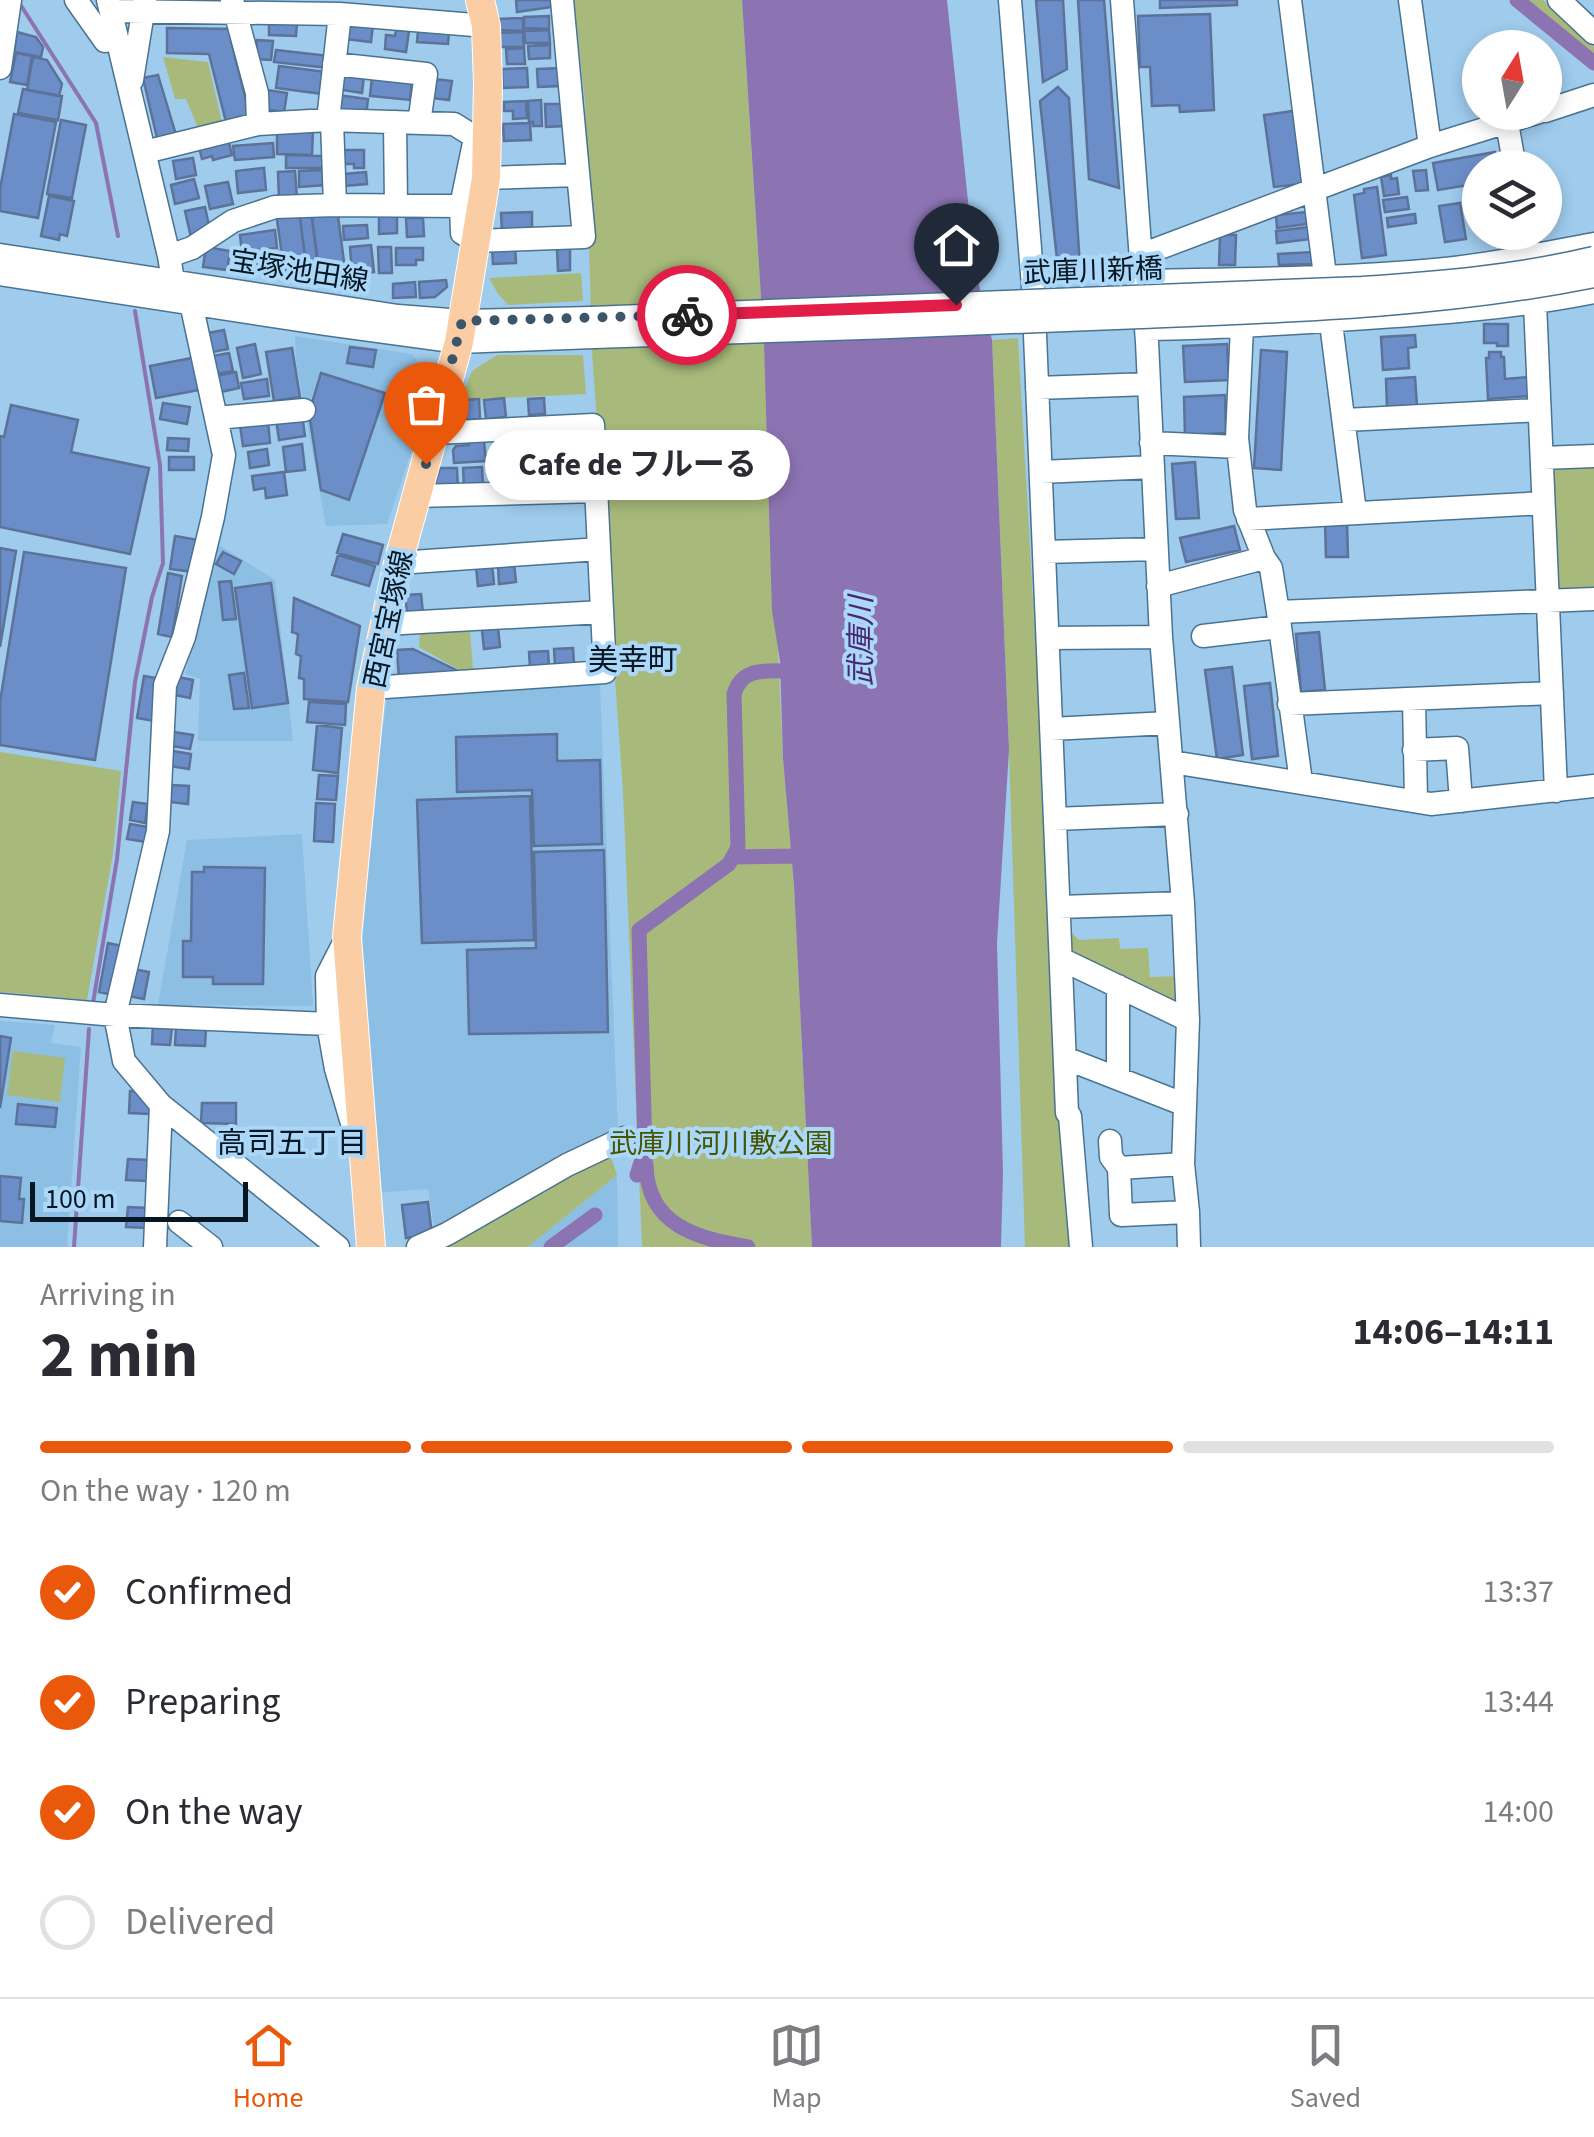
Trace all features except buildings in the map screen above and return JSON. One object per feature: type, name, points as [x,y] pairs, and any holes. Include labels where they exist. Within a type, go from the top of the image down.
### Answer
[{"type":"main road","name":"西宮宝塚線","points":[[371,1247],[347,936],[371,688],[398,563],[461,332],[486,178],[482,142],[483,13]]},
{"type":"street","points":[[0,68],[10,0]]},
{"type":"street","points":[[76,0],[104,41]]},
{"type":"street","points":[[144,152],[258,124],[330,120],[454,124],[482,142],[461,206],[462,233],[475,241],[584,237],[562,0]]},
{"type":"street","points":[[1010,0],[1033,286],[1067,1113],[1082,1247]]},
{"type":"street","points":[[1122,0],[1146,329],[1158,586],[1183,903],[1188,1020],[1183,1164],[1189,1247]]},
{"type":"street","points":[[1290,0],[1356,512]]},
{"type":"street","points":[[1410,0],[1430,146]]},
{"type":"street","points":[[1560,0],[1594,34]]},
{"type":"street","points":[[338,1247],[161,1105],[124,1061],[115,1016],[158,831],[165,685],[184,637],[224,455],[191,303],[172,280],[110,5],[483,13]]},
{"type":"street","points":[[130,90],[145,5]]},
{"type":"street","points":[[234,6],[257,93],[258,124]]},
{"type":"street","points":[[335,205],[330,120],[336,9]]},
{"type":"street","points":[[334,64],[426,74],[420,123]]},
{"type":"street","points":[[1562,105],[1594,95]]},
{"type":"street","points":[[396,122],[396,205]]},
{"type":"street","points":[[1141,256],[1430,146],[1484,130]]},
{"type":"street","points":[[486,178],[578,175]]},
{"type":"street","points":[[169,256],[192,248],[233,221],[275,207],[461,206]]},
{"type":"street","points":[[1562,244],[1594,244]]},
{"type":"street","points":[[1142,281],[1326,277],[1437,269],[1506,250]]},
{"type":"street","points":[[1529,250],[1535,304],[1556,791]]},
{"type":"street","name":"宝塚池田線","points":[[0,255],[172,280],[461,332]]},
{"type":"street","name":"武庫川新橋","points":[[593,328],[1362,288],[1476,279],[1594,258]]},
{"type":"street","points":[[0,274],[191,303],[461,332],[593,328]]},
{"type":"street","name":"武庫川新橋","points":[[593,328],[1012,323],[1401,304],[1594,276]]},
{"type":"street","points":[[1146,329],[1453,312],[1535,304],[1594,292]]},
{"type":"street","points":[[1242,326],[1238,447],[1245,510],[1271,568],[1301,782]]},
{"type":"street","points":[[1038,388],[1149,384]]},
{"type":"street","points":[[217,418],[304,410]]},
{"type":"street","points":[[1345,420],[1538,410]]},
{"type":"street","points":[[371,688],[605,672],[593,425],[435,433]]},
{"type":"street","points":[[1152,443],[1238,447]]},
{"type":"street","points":[[1542,458],[1594,456]]},
{"type":"street","points":[[1041,472],[1153,467]]},
{"type":"street","points":[[416,496],[596,490]]},
{"type":"street","points":[[1248,519],[1543,503]]},
{"type":"street","points":[[1044,552],[1156,548]]},
{"type":"street","points":[[398,563],[599,549]]},
{"type":"street","points":[[1158,586],[1264,558]]},
{"type":"street","points":[[1204,636],[1279,619],[1594,598]]},
{"type":"street","points":[[385,624],[602,612]]},
{"type":"street","points":[[1048,638],[1162,637]]},
{"type":"street","points":[[1289,704],[1552,693]]},
{"type":"street","points":[[1414,699],[1416,801]]},
{"type":"street","points":[[1052,729],[1168,723]]},
{"type":"street","points":[[1414,750],[1457,748],[1461,801]]},
{"type":"street","points":[[1172,762],[1432,804],[1594,786]]},
{"type":"street","points":[[1055,819],[1176,814]]},
{"type":"street","points":[[1059,907],[1183,903]]},
{"type":"street","points":[[347,936],[327,976],[328,1024],[336,1069],[362,1157]]},
{"type":"street","points":[[1061,959],[1188,1020]]},
{"type":"street","points":[[1118,986],[1112,1014],[1118,1078]]},
{"type":"street","points":[[0,1005],[115,1016],[328,1024]]},
{"type":"street","points":[[1065,1058],[1183,1104]]},
{"type":"street","points":[[155,1247],[161,1105]]},
{"type":"street","points":[[418,1247],[624,1138]]},
{"type":"street","points":[[1110,1141],[1110,1158],[1119,1168],[1121,1215],[1188,1212]]},
{"type":"street","points":[[1119,1168],[1183,1164]]},
{"type":"street","points":[[179,1222],[211,1247]]},
{"type":"shaded area","points":[[295,336],[412,354],[434,384],[387,524],[326,526],[296,362]]},
{"type":"shaded area","points":[[216,543],[275,580],[293,741],[198,741],[200,679],[185,674],[208,591]]},
{"type":"shaded area","points":[[595,680],[600,685],[618,1131],[435,1234],[428,1189],[376,1193],[362,948],[374,784],[388,692]]},
{"type":"shaded area","points":[[302,834],[313,1006],[158,1005],[187,840]]},
{"type":"shaded area","points":[[0,1021],[55,1025],[51,1043],[81,1047],[67,1247],[0,1247]]},
{"type":"shaded area","points":[[617,1175],[618,1247],[528,1247]]},
{"type":"green space","name":"武庫川河川敷公園","points":[[574,0],[742,0],[812,1247],[642,1247],[623,792],[592,352],[585,103]]},
{"type":"green space","points":[[1510,0],[1543,0],[1594,47],[1594,69],[1562,43],[1562,30],[1547,30]]},
{"type":"green space","points":[[163,57],[208,62],[222,122],[198,128],[186,99],[175,99]]},
{"type":"green space","points":[[581,273],[583,301],[508,305],[489,278]]},
{"type":"green space","points":[[1018,338],[1073,1247],[1025,1247],[992,340]]},
{"type":"green space","points":[[497,355],[583,355],[586,394],[460,400],[472,371]]},
{"type":"green space","points":[[1594,459],[1594,593],[1556,594],[1552,461]]},
{"type":"green space","points":[[470,630],[473,670],[463,672],[419,647],[420,632]]},
{"type":"green space","points":[[0,752],[121,771],[113,854],[87,1000],[0,992]]},
{"type":"green space","points":[[1063,933],[1072,933],[1079,940],[1119,938],[1120,949],[1148,948],[1150,977],[1182,976],[1183,1008],[1064,953]]},
{"type":"green space","points":[[13,1051],[65,1058],[60,1102],[7,1095]]},
{"type":"green space","points":[[610,1153],[617,1175],[528,1247],[445,1247]]},
{"type":"water","name":"武庫川","points":[[742,0],[947,0],[975,268],[992,340],[1009,750],[997,943],[1001,1247],[812,1247],[780,661],[772,611],[764,344]]},
{"type":"waterway","points":[[1517,0],[1594,63]]},
{"type":"waterway","points":[[20,4],[96,123],[118,236]]},
{"type":"waterway","points":[[93,1003],[117,859],[135,682],[163,563],[160,465],[135,311]]},
{"type":"waterway","points":[[637,1175],[645,1150],[639,930],[729,864],[738,847],[734,694],[738,684],[759,672],[797,671]]},
{"type":"waterway","points":[[733,857],[809,856]]},
{"type":"waterway","points":[[74,1247],[89,1029]]},
{"type":"waterway","points":[[646,1164],[655,1202],[665,1215],[694,1233],[748,1247]]},
{"type":"waterway","points":[[551,1247],[595,1215]]},
{"type":"way so far","points":[[426,464],[462,321],[687,315]]},
{"type":"place","name":"Cafe de フルーる","points":[[426,464]]},
{"type":"district","name":"美幸町","points":[[633,660]]},
{"type":"district","name":"高司五丁目","points":[[292,1143]]},
{"type":"route","points":[[687,315],[956,305]]}]
